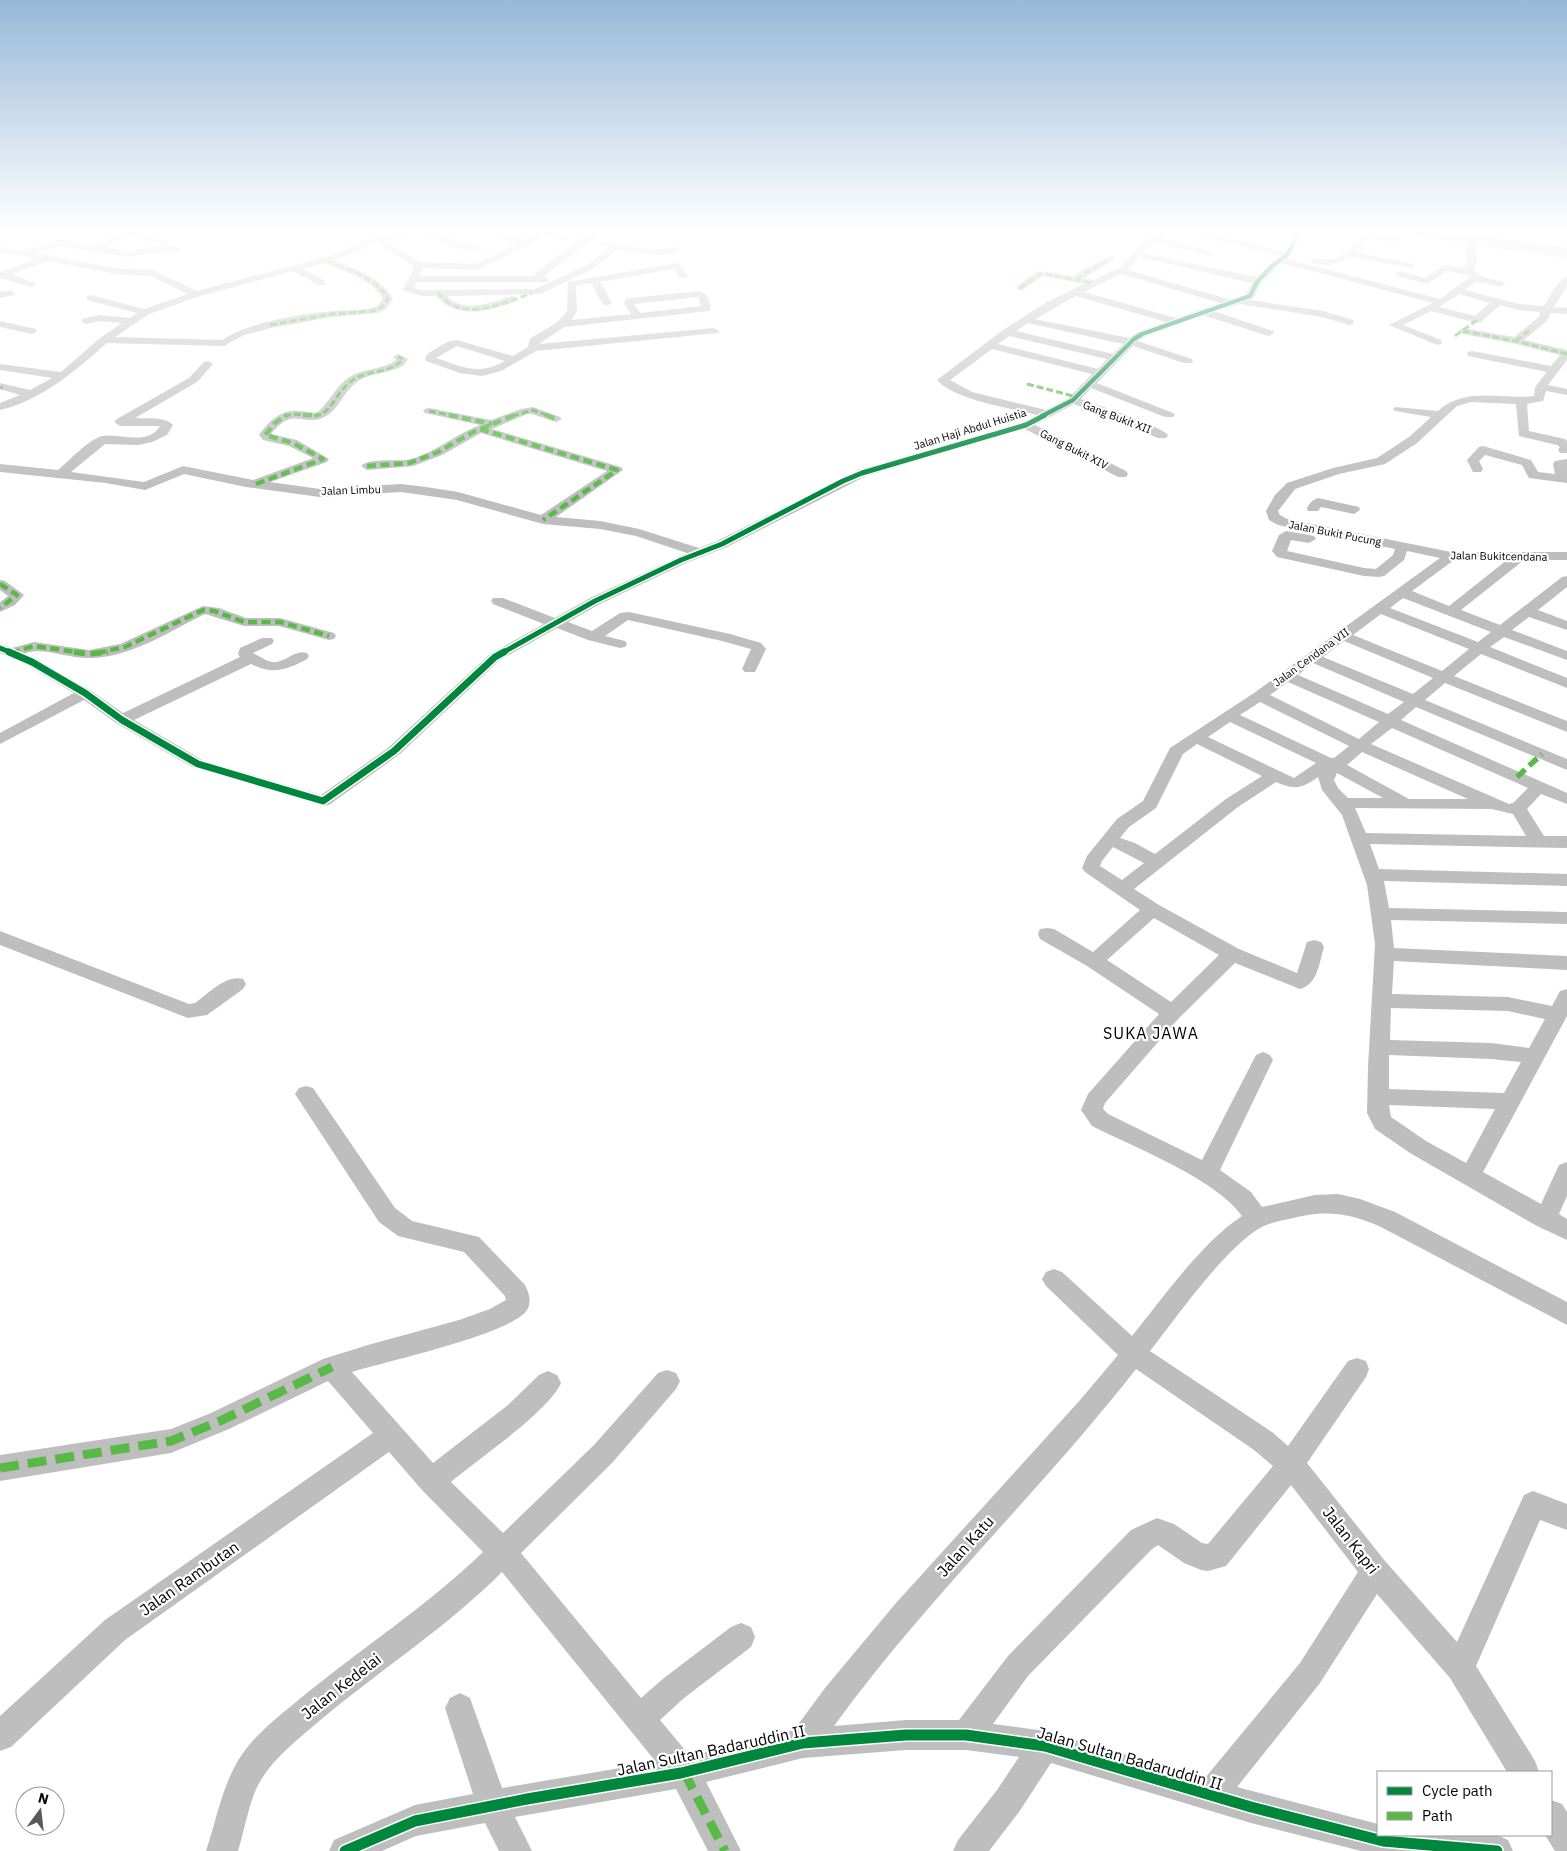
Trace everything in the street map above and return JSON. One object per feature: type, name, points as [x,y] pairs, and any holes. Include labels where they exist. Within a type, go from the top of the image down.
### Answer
[{"type":"street","points":[[0,407],[31,394],[63,376],[93,352],[104,340],[135,317]]},
{"type":"street","points":[[104,340],[226,342],[240,333],[270,324],[310,317]]},
{"type":"street","points":[[562,324],[567,317]]},
{"type":"street","points":[[533,348],[534,341],[562,324],[624,317]]},
{"type":"street","points":[[1030,317],[1007,332],[943,380],[956,389],[968,394],[1048,414]]},
{"type":"street","points":[[1162,317],[1175,321]]},
{"type":"street","name":"Jalan Haji Abdul Huistia","points":[[122,720],[198,764],[323,802],[394,751],[495,657],[595,601],[681,560],[700,553],[843,481],[906,460],[1026,425],[1073,400],[1131,342],[1142,334],[1183,317]]},
{"type":"street","points":[[1228,317],[1269,333]]},
{"type":"street","points":[[1334,317],[1349,322]]},
{"type":"street","points":[[1411,317],[1394,325],[1437,342],[1427,346],[1427,350]]},
{"type":"street","points":[[1467,317],[1477,320]]},
{"type":"street","points":[[1459,333],[1480,317]]},
{"type":"street","points":[[1516,341],[1544,317]]},
{"type":"street","points":[[86,321],[99,318],[130,320]]},
{"type":"street","points":[[1026,320],[1131,342],[1188,361]]},
{"type":"street","points":[[0,324],[32,331]]},
{"type":"street","points":[[514,360],[457,343],[451,344],[431,356],[430,359],[477,374],[487,373],[514,360],[533,348],[714,331]]},
{"type":"street","points":[[1007,332],[1115,358]]},
{"type":"street","points":[[1459,333],[1516,341],[1567,354]]},
{"type":"street","points":[[1036,356],[1052,343]]},
{"type":"street","points":[[990,345],[1036,356],[1049,362],[1100,373]]},
{"type":"street","points":[[1472,354],[1554,370]]},
{"type":"street","name":"Jalan Bukit Pucung","points":[[1400,551],[1343,534],[1283,522],[1274,517],[1272,511],[1290,486],[1336,471],[1381,461],[1413,440],[1453,404],[1464,400],[1521,402],[1539,399],[1541,387],[1567,354]]},
{"type":"street","points":[[256,484],[323,459],[293,443],[266,437],[267,431],[281,418],[293,413],[316,416],[323,413],[352,380],[396,366],[403,359],[398,357]]},
{"type":"street","points":[[60,475],[102,440],[121,421],[193,380],[208,364]]},
{"type":"street","points":[[0,367],[63,376]]},
{"type":"street","points":[[1,385],[19,369]]},
{"type":"street","points":[[1090,384],[1169,415]]},
{"type":"street","points":[[1,385],[31,394]]},
{"type":"street","points":[[1541,387],[1567,392]]},
{"type":"street","name":"Gang Bukit XII","points":[[1073,400],[1162,435]]},
{"type":"street","points":[[1521,402],[1524,422],[1523,433],[1561,442],[1566,447],[1564,450]]},
{"type":"street","points":[[1399,408],[1439,415]]},
{"type":"street","points":[[367,466],[409,463],[438,452],[454,441],[480,429],[529,410],[556,419]]},
{"type":"street","points":[[429,412],[492,424]]},
{"type":"street","points":[[102,440],[147,440],[166,429],[167,425],[162,423],[121,421]]},
{"type":"street","name":"Gang Bukit XIV","points":[[1026,425],[1122,474]]},
{"type":"street","points":[[480,429],[617,470],[543,520]]},
{"type":"street","points":[[1477,469],[1473,460],[1482,447],[1526,463],[1531,479],[1565,479],[1559,464],[1567,463]]},
{"type":"street","name":"Jalan Limbu","points":[[0,468],[106,479],[145,486],[183,470],[256,484],[320,492],[400,488],[426,491],[458,496],[543,520],[600,525],[639,533],[700,553]]},
{"type":"street","points":[[1313,508],[1318,502],[1357,506]]},
{"type":"street","points":[[1343,534],[1346,520],[1357,506]]},
{"type":"street","points":[[1284,536],[1400,551],[1385,569],[1374,572],[1282,554],[1279,551],[1284,536]]},
{"type":"street","name":"Jalan Bukitcendana","points":[[1400,551],[1451,556],[1567,556]]},
{"type":"street","name":"Jalan Cendana VII","points":[[1109,840],[1123,823],[1150,804],[1176,751],[1259,696],[1451,556]]},
{"type":"street","points":[[1451,611],[1519,557]]},
{"type":"street","points":[[1195,737],[1274,776],[1293,783],[1300,782],[1361,746],[1413,701],[1567,580]]},
{"type":"street","points":[[0,584],[17,594],[10,602],[0,608]]},
{"type":"street","points":[[1401,592],[1567,656]]},
{"type":"street","points":[[498,602],[558,622],[593,637],[620,644]]},
{"type":"street","points":[[1378,608],[1567,684]]},
{"type":"street","points":[[5,651],[34,646],[89,654],[108,652],[125,647],[203,610],[214,611],[244,622],[280,622],[329,636]]},
{"type":"street","points":[[1528,611],[1567,626]]},
{"type":"street","points":[[593,637],[624,616],[634,616],[756,646],[760,649],[759,654],[750,669]]},
{"type":"street","points":[[1344,633],[1567,719]]},
{"type":"street","points":[[267,641],[245,651],[245,654],[275,668],[281,667],[302,656]]},
{"type":"street","points":[[5,651],[32,662],[85,693],[122,720],[251,658]]},
{"type":"street","points":[[1310,657],[1567,765]]},
{"type":"street","points":[[1447,674],[1567,727]]},
{"type":"street","points":[[1286,675],[1567,799]]},
{"type":"street","points":[[3,731],[85,693]]},
{"type":"street","points":[[1259,696],[1361,746],[1495,806],[1508,809],[1518,808],[1538,786]]},
{"type":"street","points":[[1229,716],[1332,764],[1406,804]]},
{"type":"street","points":[[1517,777],[1542,754]]},
{"type":"street","points":[[1332,764],[1326,780],[1330,790],[1343,803],[1351,815],[1372,875],[1380,914],[1385,954],[1379,1047],[1378,1113],[1383,1123],[1402,1137],[1567,1230]]},
{"type":"street","points":[[1122,889],[1232,803],[1274,776]]},
{"type":"street","points":[[1343,803],[1495,806]]},
{"type":"street","points":[[1518,808],[1538,841]]},
{"type":"street","points":[[1359,838],[1567,842]]},
{"type":"street","points":[[1156,862],[1109,840],[1093,860],[1091,868],[1152,909],[1232,954],[1300,982],[1306,976],[1314,947]]},
{"type":"street","points":[[1372,875],[1567,880]]},
{"type":"street","points":[[1094,961],[1152,909]]},
{"type":"street","points":[[1380,914],[1567,918]]},
{"type":"street","points":[[1047,934],[1094,961],[1172,1013]]},
{"type":"street","points":[[0,938],[188,1011],[200,1010],[236,984]]},
{"type":"street","points":[[1232,954],[1172,1013],[1095,1100],[1092,1110],[1100,1120],[1207,1173],[1243,1198],[1257,1218]]},
{"type":"street","points":[[1385,954],[1567,963]]},
{"type":"street","points":[[1382,1001],[1562,1005],[1470,1176]]},
{"type":"street","points":[[1379,1047],[1491,1051],[1536,1056]]},
{"type":"street","points":[[1207,1173],[1263,1060]]},
{"type":"street","points":[[0,1468],[171,1440],[220,1421],[332,1367],[454,1334],[506,1314],[518,1304],[517,1292],[471,1244],[406,1229],[387,1215],[306,1094]]},
{"type":"street","points":[[1378,1097],[1512,1101]]},
{"type":"street","points":[[1545,1219],[1567,1171]]},
{"type":"street","points":[[1054,1279],[1133,1353],[1174,1301],[1224,1244],[1257,1218],[1311,1203],[1328,1202],[1361,1208],[1387,1219],[1567,1314]]},
{"type":"street","name":"Jalan Kapri","points":[[1133,1353],[1263,1441],[1291,1464],[1374,1571],[1460,1668],[1523,1771]]},
{"type":"street","name":"Jalan Katu","points":[[803,1742],[840,1690],[935,1579],[1086,1412],[1133,1353]]},
{"type":"street","points":[[332,1367],[431,1482],[503,1553],[537,1592],[639,1720],[684,1772],[725,1851]]},
{"type":"street","points":[[966,1735],[1018,1666],[1141,1540],[1157,1531],[1166,1533],[1201,1557],[1209,1559],[1216,1556],[1291,1464],[1358,1369]]},
{"type":"street","name":"Jalan Kedelai","points":[[222,1851],[245,1778],[268,1745],[335,1689],[426,1621],[503,1553],[603,1454],[667,1381]]},
{"type":"street","points":[[431,1482],[517,1413],[548,1383]]},
{"type":"street","name":"Jalan Rambutan","points":[[0,1736],[115,1630],[390,1435]]},
{"type":"street","points":[[1460,1668],[1533,1504],[1567,1517]]},
{"type":"street","points":[[1211,1795],[1310,1673],[1374,1571]]},
{"type":"street","points":[[639,1720],[674,1688],[741,1636]]},
{"type":"street","points":[[460,1708],[493,1806],[516,1851]]},
{"type":"street","name":"Jalan Sultan Badaruddin II","points":[[345,1851],[415,1821],[684,1772],[803,1742],[906,1734],[966,1735],[1045,1746],[1314,1824],[1382,1846],[1497,1851]]},
{"type":"street","points":[[968,1851],[1008,1801],[1045,1746]]},
{"type":"street","points":[[1552,1817],[1567,1842]]},
{"type":"marked path","points":[[270,325],[312,317]]},
{"type":"marked path","points":[[1455,336],[1477,320]]},
{"type":"marked path","points":[[1516,341],[1531,329]]},
{"type":"marked path","points":[[1463,331],[1516,341],[1567,354]]},
{"type":"marked path","points":[[256,484],[323,459],[293,443],[267,437],[265,435],[275,423],[289,414],[311,416],[322,414],[351,381],[362,375],[395,366],[403,359],[398,357]]},
{"type":"marked path","points":[[1027,384],[1077,397]]},
{"type":"marked path","points":[[367,466],[409,463],[438,452],[473,432],[525,411],[533,410],[556,419]]},
{"type":"marked path","points":[[429,411],[492,424]]},
{"type":"marked path","points":[[480,429],[617,470],[543,520]]},
{"type":"marked path","points":[[0,584],[17,595],[0,608]]},
{"type":"marked path","points":[[11,653],[34,646],[89,654],[108,652],[125,647],[203,610],[214,611],[244,622],[280,622],[329,636]]},
{"type":"marked path","points":[[1517,777],[1542,754]]},
{"type":"marked path","points":[[0,1468],[171,1441],[220,1421],[332,1367]]},
{"type":"marked path","points":[[684,1772],[725,1851]]},
{"type":"cycle path","points":[[0,648],[32,662],[85,693],[122,720],[198,764],[323,801],[394,751],[495,657],[595,601],[681,560],[722,544],[862,473],[1026,425],[1073,400],[1134,339],[1142,334],[1187,317]]},
{"type":"cycle path","points":[[345,1851],[415,1821],[527,1799],[681,1773],[803,1743],[906,1735],[966,1735],[1045,1746],[1251,1807],[1383,1841],[1497,1851]]},
{"type":"district","name":"SUKA JAWA","points":[[1151,1033]]}]
